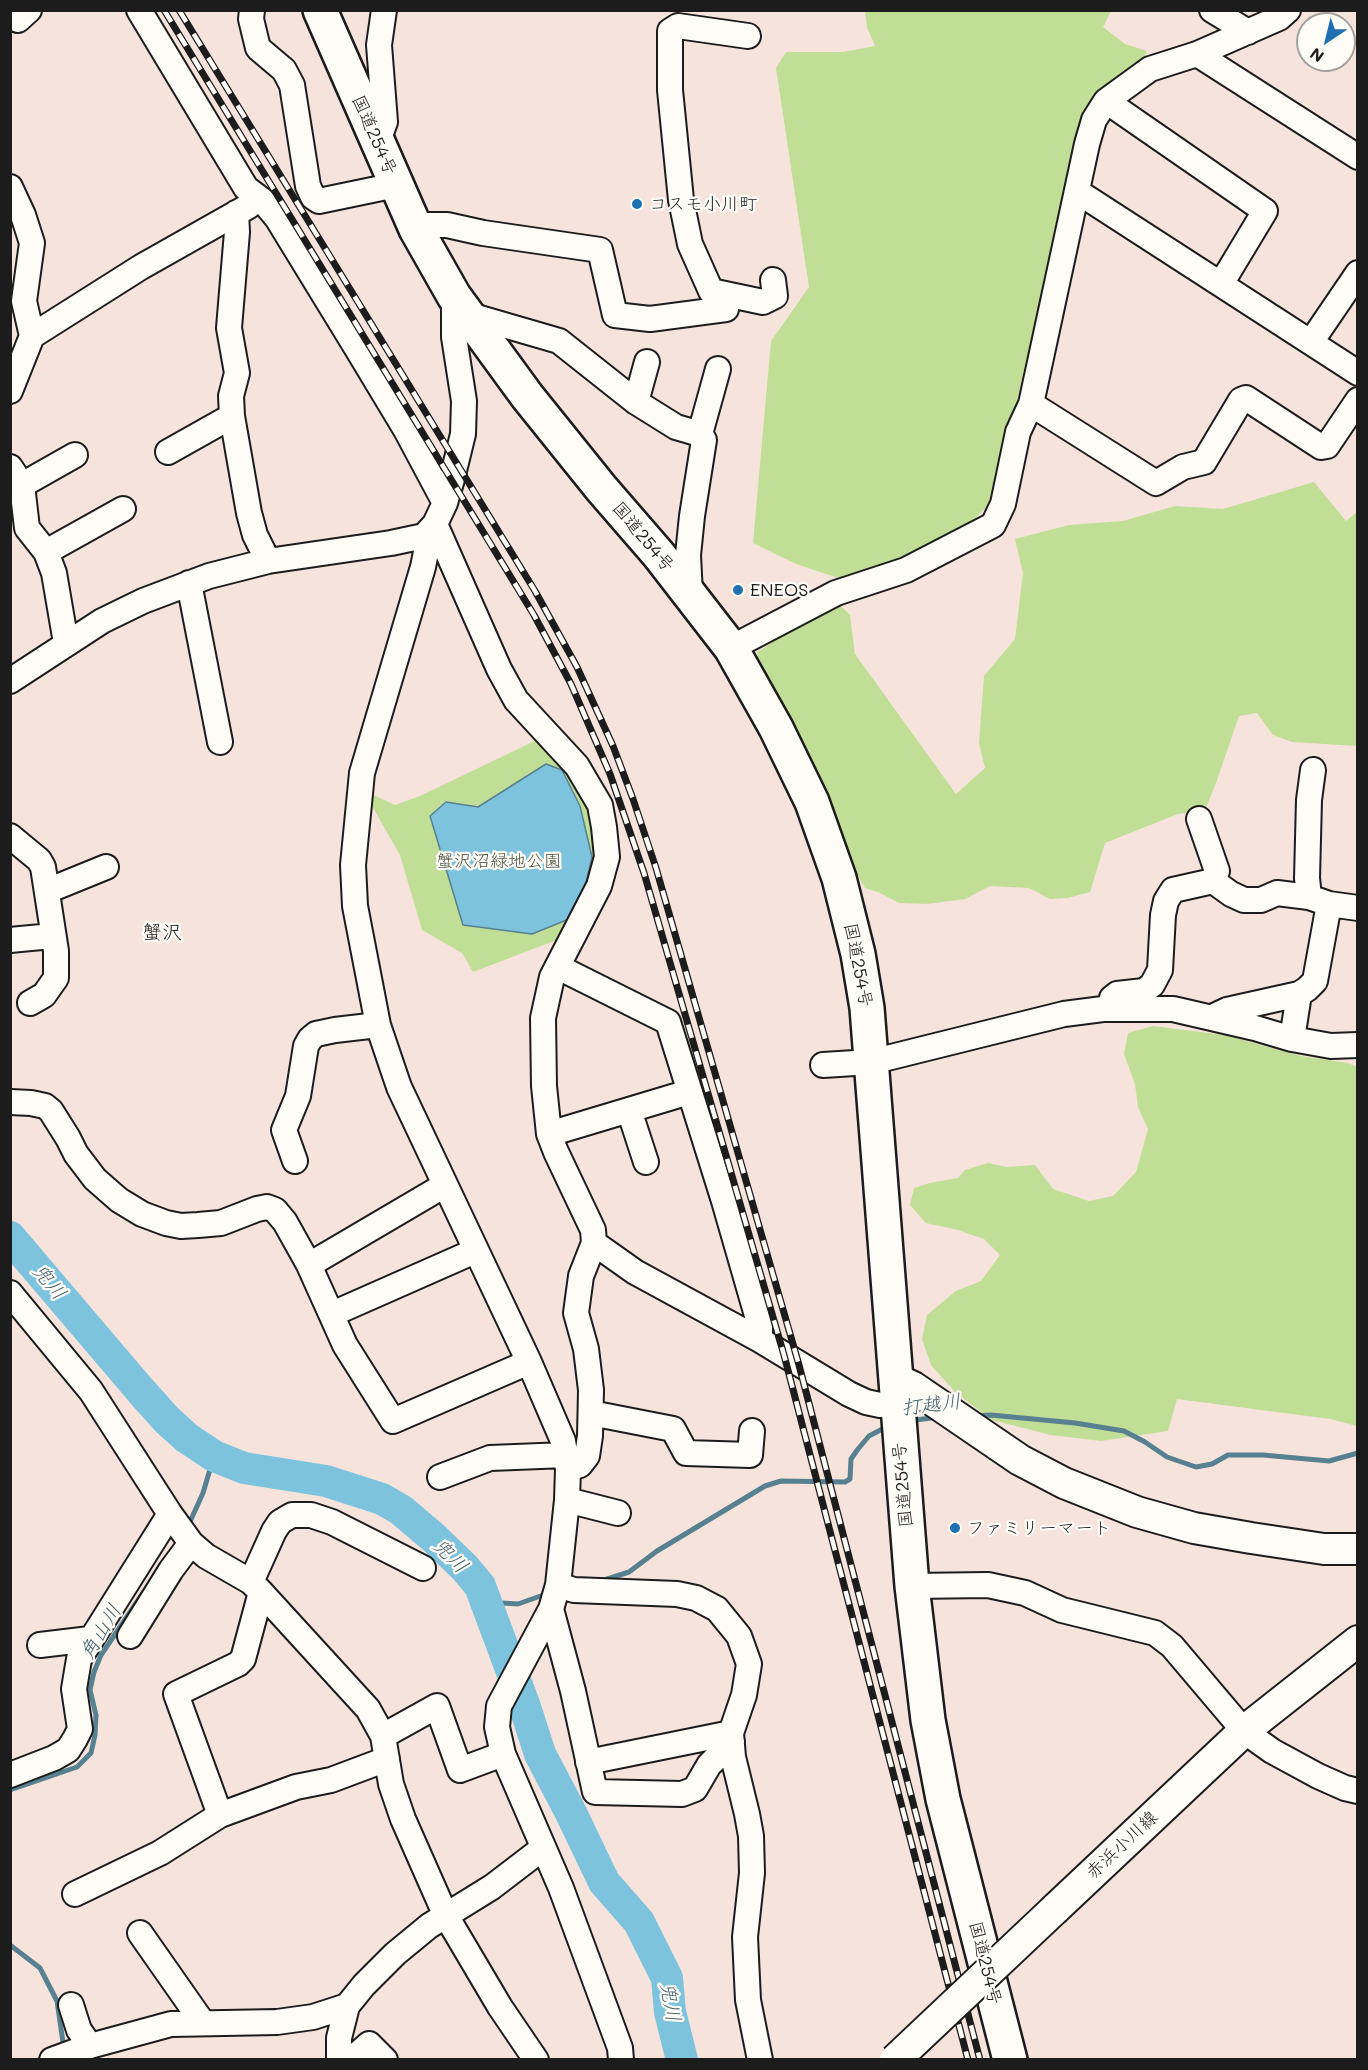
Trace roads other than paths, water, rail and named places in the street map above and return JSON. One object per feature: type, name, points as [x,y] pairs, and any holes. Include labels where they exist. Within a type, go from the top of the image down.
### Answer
[{"type":"highway","name":"国道254号","points":[[320,10],[416,229],[460,305],[579,461],[690,594],[731,648],[776,728],[812,802],[838,878],[860,964],[867,1008],[912,1586],[928,1720],[944,1799],[1010,2060]]},
{"type":"main road","points":[[898,1406],[913,1387],[1020,1460],[1064,1483],[1137,1512],[1194,1528],[1240,1536],[1324,1549],[1358,1549]]},
{"type":"main road","name":"赤浜小川線","points":[[895,2060],[1244,1731],[1358,1641]]},
{"type":"street","points":[[139,10],[246,188],[262,200],[277,218],[406,430],[434,521],[499,669],[516,700],[577,766],[600,805],[607,857],[599,886],[552,977],[543,1018],[544,1086],[549,1134],[593,1230],[594,1243],[581,1276],[576,1313],[586,1349],[591,1390],[587,1456],[580,1465],[567,1462],[490,1458],[440,1477]]},
{"type":"street","points":[[252,10],[251,19],[258,48],[284,70],[291,84],[308,186],[313,197],[319,201],[396,185]]},
{"type":"street","points":[[377,144],[385,122],[379,45],[384,10]]},
{"type":"street","points":[[1212,10],[1248,32]]},
{"type":"street","points":[[731,648],[836,593],[906,570],[993,525],[1002,504],[1018,432],[1031,404],[1094,120],[1106,101],[1150,69],[1197,54],[1279,18],[1288,10]]},
{"type":"street","points":[[718,300],[690,244],[681,200],[670,90],[670,31],[678,26],[748,36]]},
{"type":"street","points":[[1197,54],[1358,158]]},
{"type":"street","points":[[1106,101],[1265,211],[1221,284]]},
{"type":"street","points":[[10,187],[23,215],[32,243],[21,263],[24,301],[32,336],[10,391]]},
{"type":"street","points":[[1078,192],[1358,373]]},
{"type":"street","points":[[32,336],[141,267],[262,200]]},
{"type":"street","points":[[236,213],[237,232],[229,328],[237,373],[231,396],[232,416],[249,513],[255,535],[268,561]]},
{"type":"street","points":[[416,229],[428,225],[447,225],[483,233],[600,250],[615,315],[650,319],[718,300],[763,302],[775,296],[773,280]]},
{"type":"street","points":[[1311,342],[1358,273]]},
{"type":"street","points":[[621,2060],[620,2048],[605,2005],[561,1888],[504,1754],[496,1716],[504,1694],[551,1609],[558,1585],[567,1500],[567,1462],[563,1441],[529,1362],[399,1087],[378,1025],[355,906],[353,865],[362,773],[423,567],[434,521],[456,463],[465,415],[454,337],[460,305],[559,341],[636,402],[676,427],[700,434],[704,440],[689,546],[690,594]]},
{"type":"street","points":[[636,402],[647,362]]},
{"type":"street","points":[[700,434],[718,369]]},
{"type":"street","points":[[1031,404],[1156,483],[1183,467],[1204,462],[1241,400],[1246,398],[1321,447],[1327,446],[1358,400]]},
{"type":"street","points":[[168,452],[232,416]]},
{"type":"street","points":[[66,644],[54,573],[46,552],[27,528],[17,486],[75,455]]},
{"type":"street","points":[[46,552],[123,509]]},
{"type":"street","points":[[10,681],[102,621],[143,601],[189,583],[239,567],[268,561],[391,543],[434,521]]},
{"type":"street","points":[[189,583],[220,742]]},
{"type":"street","points":[[1211,1017],[1227,1010],[1299,994],[1315,981],[1319,900],[1307,878],[1309,800],[1313,770]]},
{"type":"street","points":[[1199,819],[1217,871],[1213,881]]},
{"type":"street","points":[[10,836],[39,860],[43,867],[57,964],[56,978],[44,995],[30,1003]]},
{"type":"street","points":[[47,891],[106,867]]},
{"type":"street","points":[[1103,1009],[1117,994],[1144,991],[1152,985],[1160,970],[1163,915],[1173,890],[1213,881],[1244,900],[1261,900],[1277,893],[1358,908]]},
{"type":"street","points":[[10,940],[52,936]]},
{"type":"street","points":[[558,967],[668,1022],[724,1201],[760,1326],[760,1340]]},
{"type":"street","points":[[1292,1039],[1299,994]]},
{"type":"street","points":[[823,1065],[871,1062],[1064,1014],[1103,1009],[1173,1010],[1211,1017],[1292,1039],[1331,1046],[1358,1045]]},
{"type":"street","points":[[294,1161],[284,1130],[298,1096],[306,1046],[310,1038],[316,1034],[335,1030],[378,1025]]},
{"type":"street","points":[[549,1134],[689,1092]]},
{"type":"street","points":[[10,1101],[45,1106],[51,1111],[69,1138],[76,1154],[95,1179],[119,1200],[142,1214],[166,1223],[198,1226],[221,1223],[256,1209],[275,1210],[285,1222],[309,1265],[345,1345],[393,1421],[529,1362]]},
{"type":"street","points":[[629,1110],[646,1162]]},
{"type":"street","points":[[309,1265],[445,1185]]},
{"type":"street","points":[[594,1243],[635,1272],[760,1340],[849,1394],[866,1402],[898,1406]]},
{"type":"street","points":[[339,1311],[476,1251]]},
{"type":"street","points":[[10,1293],[91,1391],[191,1543],[206,1556],[256,1587],[368,1709],[385,1748],[391,1784],[403,1819],[445,1914],[500,2007],[536,2060]]},
{"type":"street","points":[[591,1413],[673,1429],[686,1453],[750,1455],[752,1431]]},
{"type":"street","points":[[567,1500],[618,1513]]},
{"type":"street","points":[[10,1775],[54,1758],[68,1750],[75,1739],[80,1728],[74,1689],[79,1659],[170,1514]]},
{"type":"street","points":[[220,1815],[176,1694],[238,1664],[243,1659],[256,1587],[274,1531],[280,1522],[292,1515],[311,1515],[332,1522],[423,1568]]},
{"type":"street","points":[[130,1636],[171,1570],[191,1543]]},
{"type":"street","points":[[558,1585],[574,1590],[677,1594],[696,1598],[717,1609],[739,1636],[749,1664],[744,1695],[732,1737],[733,1757],[751,1836],[752,1874],[745,1937],[748,2000],[760,2060]]},
{"type":"street","points":[[912,1586],[987,1585],[1025,1593],[1062,1610],[1155,1633],[1172,1646],[1244,1731],[1272,1751],[1318,1776],[1358,1791]]},
{"type":"street","points":[[551,1609],[573,1691],[595,1792],[682,1794],[695,1789],[709,1765],[732,1737]]},
{"type":"street","points":[[40,1645],[90,1639]]},
{"type":"street","points":[[75,1894],[160,1853],[220,1815],[296,1787],[331,1780],[385,1748],[437,1706],[460,1770],[504,1754]]},
{"type":"street","points":[[588,1761],[732,1737]]},
{"type":"street","points":[[339,2060],[339,2038],[347,2006],[364,1985],[394,1954],[445,1914],[492,1887],[543,1848]]},
{"type":"street","points":[[140,1932],[203,2023]]},
{"type":"street","points":[[71,2005],[79,2030],[90,2046]]},
{"type":"street","points":[[52,2060],[90,2046],[171,2024],[277,2022],[313,2017],[347,2006]]},
{"type":"street","points":[[351,2060],[369,2044],[385,2060]]},
{"type":"water","points":[[546,764],[562,770],[580,806],[592,857],[586,883],[569,919],[532,934],[463,925],[430,816],[446,802],[478,807]]},
{"type":"waterway","name":"兜川","points":[[10,1237],[141,1391],[187,1438],[214,1456],[244,1468],[326,1481],[382,1499],[401,1510],[434,1538],[480,1586],[540,1754],[604,1882],[639,1922],[667,1978],[670,2012],[682,2060]]},
{"type":"waterway","name":"打越川","points":[[974,1416],[991,1415],[1075,1423],[1124,1431],[1167,1457],[1196,1467],[1212,1464],[1228,1455],[1263,1455],[1329,1461],[1358,1453]]},
{"type":"waterway","name":"打越川","points":[[909,1421],[938,1417]]},
{"type":"waterway","name":"打越川","points":[[601,1581],[629,1572],[657,1551],[765,1486],[781,1481],[845,1482],[850,1479],[851,1459],[858,1449],[869,1436],[888,1426]]},
{"type":"waterway","name":"角山川","points":[[188,1526],[203,1493],[214,1456]]},
{"type":"waterway","name":"角山川","points":[[10,1790],[77,1767],[91,1753],[96,1715],[90,1690],[94,1672],[101,1655],[143,1593]]},
{"type":"waterway","name":"打越川","points":[[487,1602],[518,1604],[549,1593]]},
{"type":"waterway","name":"角山川","points":[[10,1945],[40,1968],[57,2001],[64,2049]]},
{"type":"railway","points":[[164,10],[534,615],[571,684],[610,774],[644,873],[784,1355],[968,2060]]},
{"type":"railway","points":[[179,10],[535,591],[577,667],[613,746],[656,868],[799,1365],[980,2060]]},
{"type":"place","name":"コスモ小川町","points":[[637,204]]},
{"type":"place","name":"ENEOS","points":[[738,590]]},
{"type":"place","name":"ファミリーマート","points":[[955,1528]]},
{"type":"district","name":"蟹沢","points":[[162,933]]},
{"type":"park label","name":"蟹沢沼緑地公園","points":[[499,861]]}]
